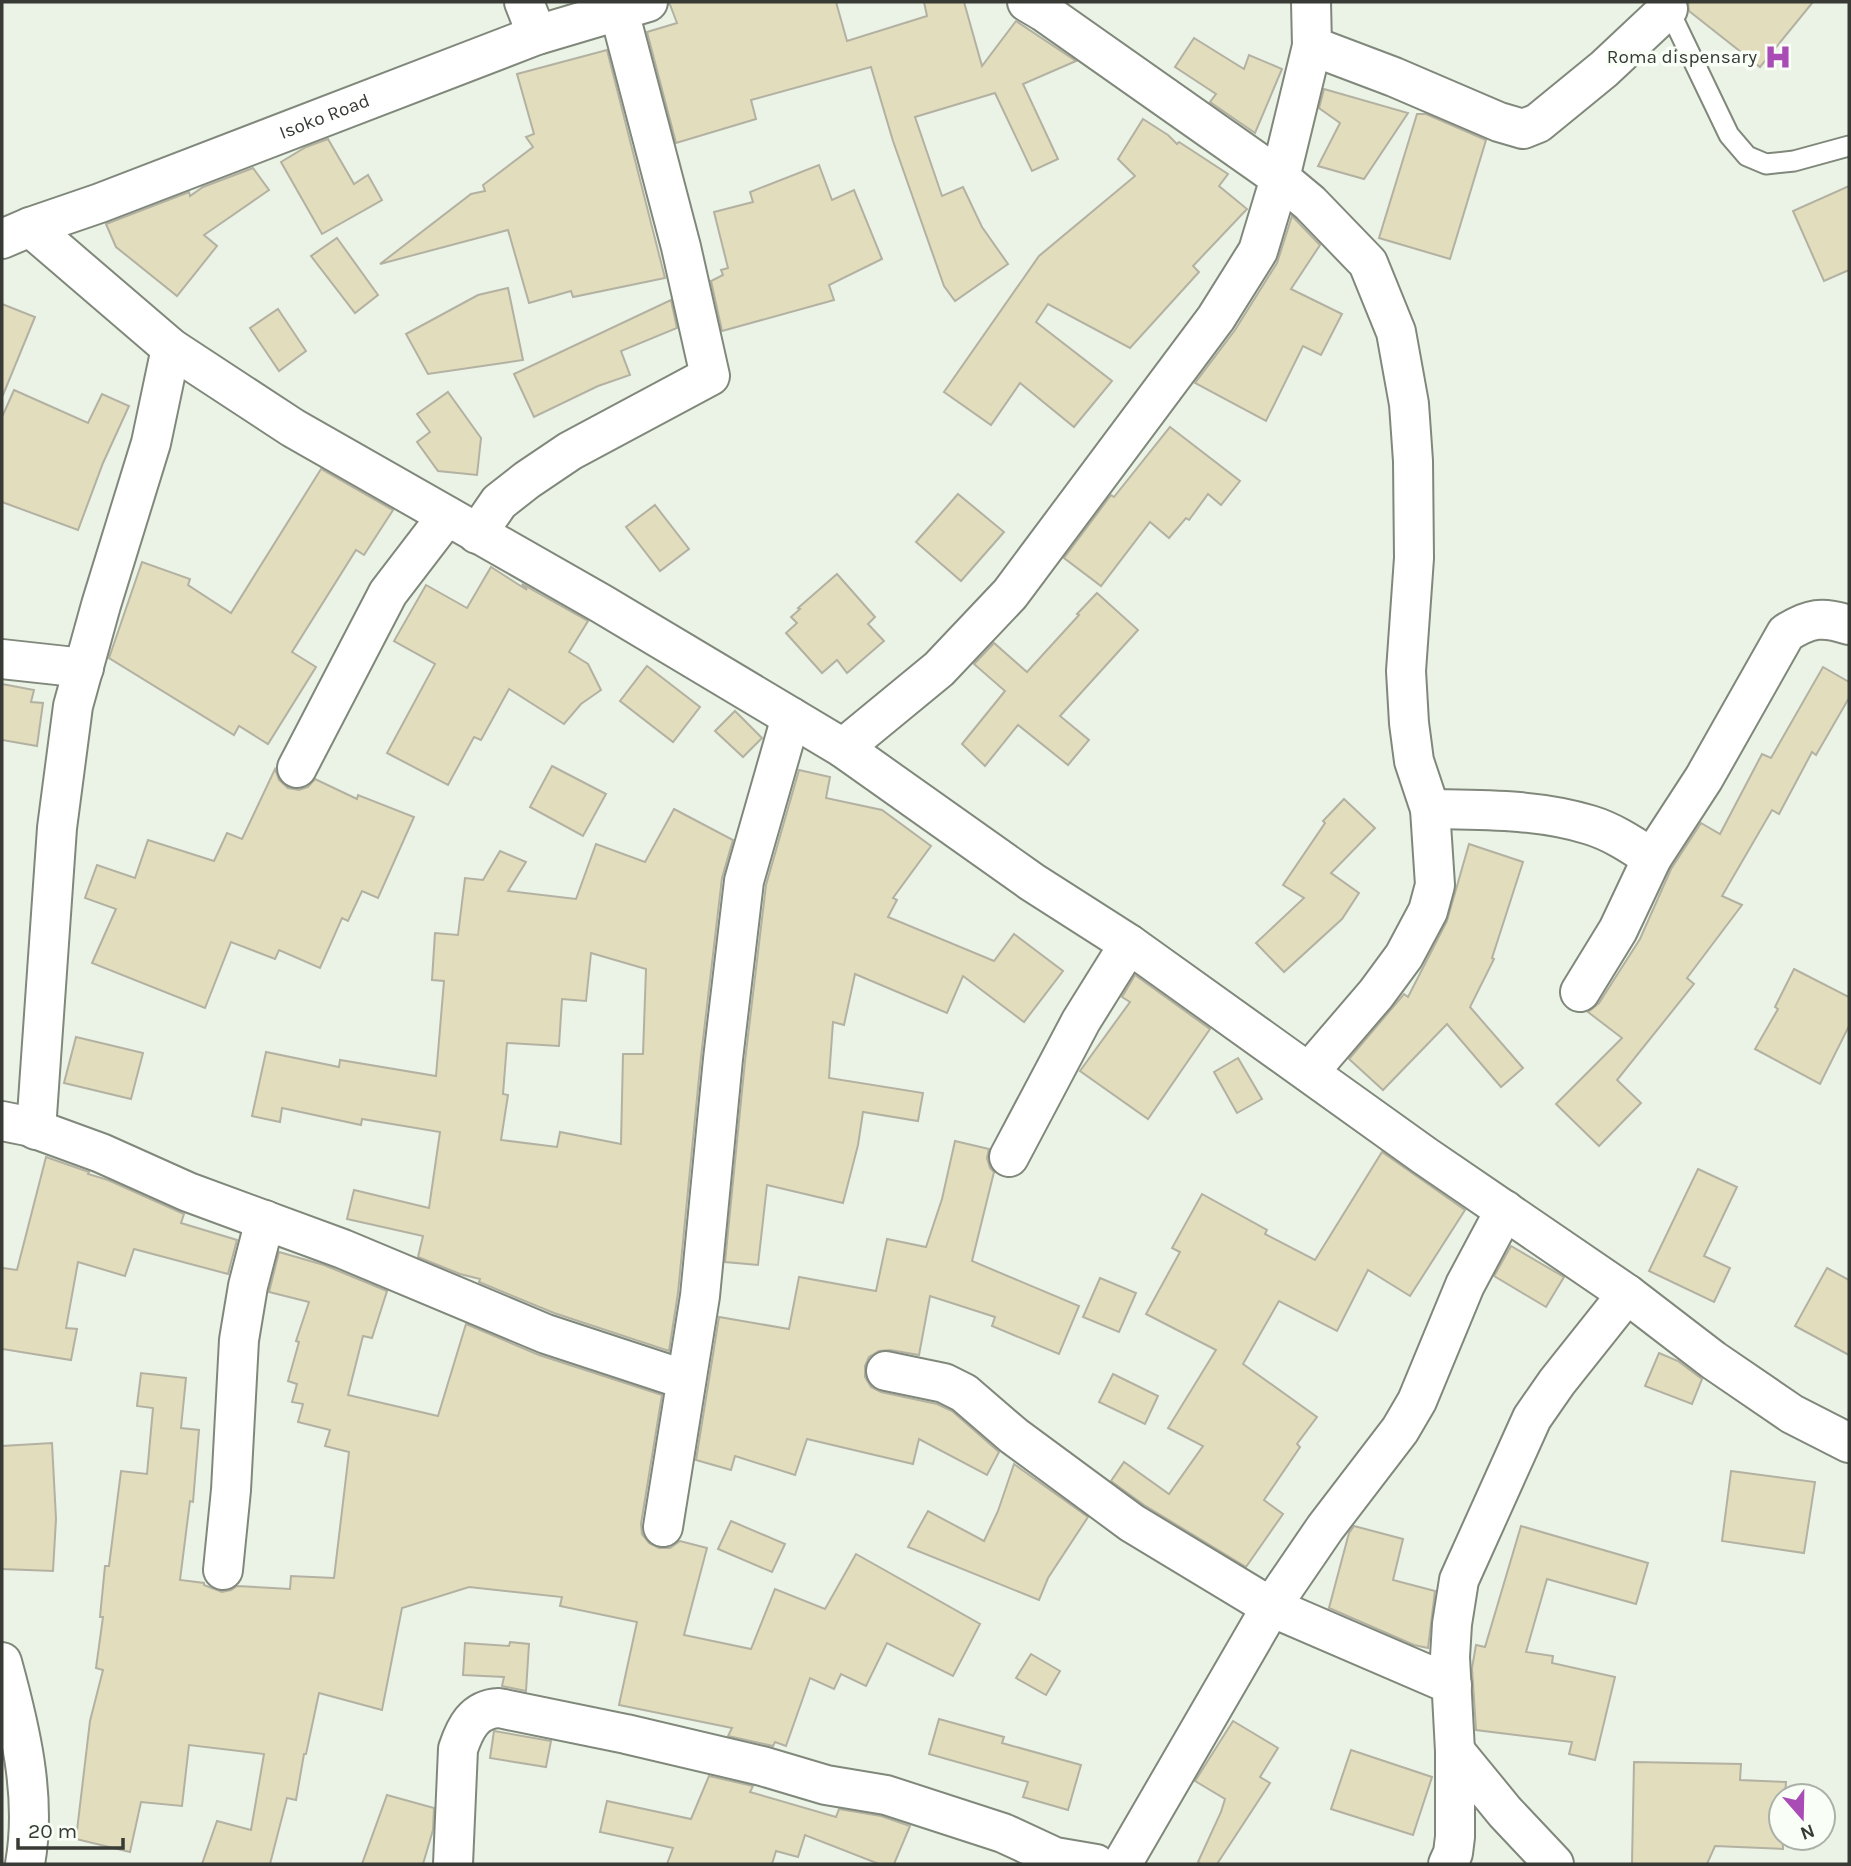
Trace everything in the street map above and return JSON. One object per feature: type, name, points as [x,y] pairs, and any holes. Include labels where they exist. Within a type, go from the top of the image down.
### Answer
[{"type":"street","points":[[1027,2],[1280,177],[1310,203],[1367,262],[1396,332],[1409,404],[1413,461],[1414,558],[1406,671],[1409,723],[1414,761],[1430,808],[1434,885],[1428,911],[1404,956],[1376,994],[1310,1072]]},
{"type":"street","points":[[843,748],[939,669],[980,628],[1050,543],[1216,318],[1258,251],[1280,177],[1312,46],[1311,2]]},
{"type":"street","points":[[1312,46],[1394,77],[1499,122],[1523,129],[1538,123],[1585,85],[1667,5]]},
{"type":"street","points":[[297,768],[388,593],[462,525],[570,451],[710,376],[633,7]]},
{"type":"street","name":"Isoko Road","points":[[16,233],[100,203],[530,19],[633,7]]},
{"type":"street","points":[[16,233],[171,348],[293,428],[602,604],[843,748],[1032,882],[1129,944],[1425,1156],[1626,1294],[1713,1360],[1792,1414],[1849,1443]]},
{"type":"street","points":[[171,348],[151,443],[73,706],[19,1125],[101,1153],[188,1192],[344,1249],[546,1334],[686,1380]]},
{"type":"street","points":[[1580,992],[1618,930],[1652,858],[1704,778],[1786,633],[1805,621],[1819,618],[1849,625]]},
{"type":"street","points":[[2,659],[83,668]]},
{"type":"street","points":[[663,1527],[700,1296],[723,1059],[744,881],[791,717]]},
{"type":"street","points":[[1430,808],[1514,811],[1591,825],[1619,837],[1652,858]]},
{"type":"street","points":[[1009,1157],[1081,1021],[1129,944]]},
{"type":"street","points":[[1122,1864],[1270,1607],[1325,1528],[1400,1430],[1417,1401],[1465,1285],[1504,1210]]},
{"type":"street","points":[[223,1570],[231,1490],[239,1340],[248,1286],[265,1220]]},
{"type":"street","points":[[1448,1864],[1455,1837],[1455,1751],[1450,1657],[1459,1580],[1532,1418],[1626,1294]]},
{"type":"street","points":[[886,1371],[944,1383],[964,1393],[1014,1436],[1132,1523],[1270,1607],[1452,1685]]},
{"type":"street","points":[[2,1662],[25,1765],[30,1814],[25,1864]]},
{"type":"street","points":[[453,1864],[458,1749],[477,1714],[499,1708],[762,1766],[826,1785],[886,1795],[1003,1833],[1055,1857],[1096,1864]]},
{"type":"street","points":[[1455,1751],[1505,1812],[1554,1864]]},
{"type":"lane","points":[[1667,5],[1730,135],[1747,156],[1766,164],[1849,146]]},
{"type":"building","points":[[669,2],[836,2],[847,41],[927,16],[924,2],[964,2],[982,66],[1016,21],[1076,61],[1023,84],[1058,159],[1032,171],[995,93],[915,117],[942,196],[963,187],[982,227],[1008,264],[955,301],[944,286],[893,141],[871,67],[751,100],[756,119],[676,143],[647,32],[677,23]]},
{"type":"building","points":[[1688,2],[1813,2],[1760,67],[1689,11]]},
{"type":"building","points":[[1194,38],[1244,69],[1249,55],[1282,69],[1255,133],[1210,102],[1216,94],[1175,67]]},
{"type":"building","points":[[607,50],[665,278],[573,297],[571,291],[529,303],[508,230],[380,264],[471,194],[485,191],[483,185],[533,147],[526,137],[534,134],[517,74]]},
{"type":"building","points":[[1324,89],[1408,113],[1364,179],[1318,166],[1340,123],[1319,108]]},
{"type":"building","points":[[1417,114],[1426,114],[1486,140],[1450,259],[1379,238]]},
{"type":"building","points":[[1143,119],[1177,144],[1179,142],[1228,174],[1219,186],[1247,209],[1193,266],[1199,272],[1130,348],[1048,304],[1036,322],[1112,381],[1074,427],[1020,383],[991,425],[944,392],[1039,256],[1135,176],[1118,159]]},
{"type":"building","points":[[328,139],[354,184],[368,175],[382,200],[322,234],[281,162],[306,147]]},
{"type":"building","points":[[819,165],[832,200],[854,190],[882,259],[829,285],[834,300],[722,331],[711,281],[723,275],[721,270],[728,268],[714,212],[753,202],[750,192]]},
{"type":"building","points":[[253,168],[269,190],[204,235],[217,246],[177,296],[116,247],[106,224],[189,192],[190,196],[203,187]]},
{"type":"building","points":[[1849,186],[1849,270],[1824,281],[1793,211]]},
{"type":"building","points":[[1292,216],[1320,245],[1291,289],[1342,314],[1321,355],[1303,346],[1266,421],[1195,383],[1235,330],[1277,263]]},
{"type":"building","points":[[337,238],[378,295],[355,313],[311,256]]},
{"type":"building","points":[[508,288],[523,360],[428,374],[406,334],[478,295]]},
{"type":"building","points":[[671,300],[677,328],[621,351],[630,375],[598,386],[534,417],[514,374]]},
{"type":"building","points":[[2,304],[35,317],[3,395],[2,395]]},
{"type":"building","points":[[278,309],[306,351],[279,371],[250,328]]},
{"type":"building","points":[[14,390],[88,423],[102,394],[129,406],[103,463],[78,530],[2,502],[2,417]]},
{"type":"building","points":[[448,392],[481,438],[477,475],[438,471],[417,442],[430,432],[417,414]]},
{"type":"building","points":[[1170,427],[1240,481],[1221,505],[1208,494],[1189,520],[1186,518],[1169,538],[1150,522],[1101,586],[1064,558],[1111,495],[1114,497]]},
{"type":"building","points":[[321,469],[393,510],[364,555],[356,550],[292,652],[316,667],[268,744],[239,726],[234,735],[109,658],[142,562],[190,579],[188,585],[231,613]]},
{"type":"building","points":[[958,494],[1004,532],[961,581],[916,542]]},
{"type":"building","points":[[655,505],[689,549],[660,571],[626,527]]},
{"type":"building","points":[[491,567],[527,590],[522,584],[588,621],[569,652],[588,664],[601,690],[581,704],[564,724],[509,689],[481,740],[474,737],[448,785],[387,753],[435,664],[394,641],[426,585],[467,608]]},
{"type":"building","points":[[837,574],[875,617],[868,624],[884,641],[847,673],[837,660],[822,673],[786,633],[797,623],[791,617],[800,609],[798,608]]},
{"type":"building","points":[[1097,593],[1138,630],[1060,716],[1089,740],[1068,765],[1018,725],[985,766],[962,744],[1005,691],[974,664],[994,643],[1027,672]]},
{"type":"building","points":[[647,666],[700,707],[673,742],[620,701]]},
{"type":"building","points":[[1823,667],[1849,682],[1849,698],[1816,755],[1812,752],[1779,814],[1772,810],[1722,896],[1742,905],[1687,978],[1694,984],[1617,1080],[1641,1103],[1599,1146],[1556,1104],[1622,1038],[1588,1012],[1599,1003],[1640,939],[1671,869],[1701,823],[1720,834],[1762,754],[1771,758]]},
{"type":"building","points":[[2,684],[34,690],[31,702],[43,703],[37,746],[2,740]]},
{"type":"building","points":[[735,711],[762,738],[743,757],[715,731]]},
{"type":"building","points":[[552,766],[606,794],[583,836],[530,807]]},
{"type":"building","points":[[275,769],[279,780],[288,788],[299,790],[308,787],[315,779],[357,799],[358,795],[414,817],[378,898],[362,891],[348,921],[342,918],[320,968],[279,950],[275,959],[231,942],[205,1008],[92,963],[116,909],[85,898],[97,865],[135,878],[148,840],[214,861],[227,833],[242,839]]},
{"type":"building","points":[[799,770],[830,777],[826,798],[882,810],[931,846],[893,898],[897,900],[888,917],[994,961],[1014,934],[1063,971],[1024,1022],[963,976],[947,1013],[855,974],[844,1025],[833,1022],[829,1078],[923,1093],[918,1121],[863,1112],[858,1145],[843,1203],[767,1185],[758,1265],[725,1262],[766,885]]},
{"type":"building","points":[[1344,799],[1375,828],[1331,873],[1359,893],[1342,919],[1284,972],[1256,943],[1304,898],[1283,885],[1325,823],[1323,821]]},
{"type":"building","points":[[674,809],[733,840],[722,878],[678,1293],[669,1351],[554,1313],[479,1282],[480,1279],[418,1257],[423,1236],[347,1219],[354,1190],[429,1208],[440,1132],[362,1119],[361,1125],[282,1108],[280,1122],[252,1116],[266,1052],[339,1067],[340,1060],[436,1076],[444,981],[432,980],[435,933],[458,935],[465,878],[483,880],[500,851],[526,862],[508,891],[576,899],[596,844],[645,862]],"holes":[[[591,953],[646,969],[643,1054],[623,1054],[621,1144],[560,1132],[557,1147],[501,1140],[508,1095],[503,1094],[507,1043],[559,1046],[562,999],[586,1001]]]},
{"type":"building","points":[[1469,844],[1523,862],[1492,958],[1494,959],[1470,1007],[1523,1068],[1501,1087],[1447,1024],[1383,1090],[1349,1059],[1404,994],[1408,997],[1447,921]]},
{"type":"building","points":[[1794,969],[1849,997],[1849,1026],[1820,1084],[1755,1049],[1778,1009],[1775,1007]]},
{"type":"building","points":[[1135,975],[1210,1029],[1148,1119],[1080,1071],[1130,1002],[1122,997]]},
{"type":"building","points":[[76,1037],[143,1053],[131,1099],[64,1083]]},
{"type":"building","points":[[1238,1058],[1262,1099],[1237,1113],[1214,1072]]},
{"type":"building","points":[[955,1141],[989,1149],[987,1158],[994,1172],[972,1261],[1079,1306],[1059,1354],[992,1326],[995,1317],[930,1296],[919,1355],[879,1351],[869,1357],[865,1366],[865,1377],[871,1387],[881,1392],[937,1404],[952,1411],[999,1452],[987,1475],[919,1439],[913,1464],[807,1439],[795,1475],[735,1456],[731,1470],[696,1460],[719,1317],[789,1329],[799,1277],[876,1291],[887,1239],[926,1247],[942,1199]]},
{"type":"building","points":[[1382,1152],[1465,1210],[1410,1296],[1368,1270],[1337,1331],[1279,1301],[1243,1364],[1317,1417],[1297,1444],[1300,1447],[1264,1500],[1283,1514],[1246,1567],[1144,1505],[1111,1481],[1124,1462],[1169,1494],[1203,1446],[1168,1428],[1216,1350],[1146,1314],[1180,1252],[1172,1248],[1202,1194],[1267,1230],[1265,1234],[1315,1260]]},
{"type":"building","points":[[46,1157],[89,1172],[88,1174],[108,1180],[184,1214],[181,1223],[237,1240],[228,1274],[134,1249],[125,1276],[78,1262],[66,1328],[77,1329],[71,1360],[2,1349],[2,1268],[17,1270]]},
{"type":"building","points":[[1698,1169],[1737,1187],[1704,1256],[1730,1268],[1714,1302],[1649,1271]]},
{"type":"building","points":[[1511,1246],[1564,1277],[1546,1307],[1494,1276]]},
{"type":"building","points":[[279,1252],[324,1265],[387,1291],[372,1338],[363,1336],[348,1395],[438,1416],[466,1324],[539,1355],[662,1395],[641,1524],[642,1534],[649,1543],[659,1548],[670,1548],[680,1541],[707,1548],[684,1635],[751,1649],[775,1589],[825,1609],[856,1554],[980,1624],[953,1676],[887,1643],[866,1686],[841,1674],[834,1689],[810,1678],[786,1746],[775,1742],[773,1746],[728,1736],[732,1728],[619,1705],[637,1622],[560,1606],[562,1597],[469,1587],[402,1608],[382,1710],[319,1693],[296,1800],[287,1798],[270,1864],[202,1864],[217,1821],[251,1830],[264,1754],[189,1745],[182,1806],[141,1802],[130,1852],[76,1839],[90,1721],[103,1670],[96,1668],[103,1617],[100,1617],[105,1566],[109,1566],[121,1471],[147,1474],[153,1408],[137,1406],[141,1373],[186,1378],[181,1428],[199,1430],[193,1502],[190,1501],[180,1580],[204,1583],[222,1592],[237,1586],[290,1589],[291,1576],[334,1578],[349,1452],[325,1446],[330,1430],[298,1422],[303,1404],[292,1402],[297,1384],[288,1381],[299,1342],[296,1341],[309,1302],[269,1292]]},
{"type":"building","points":[[1827,1268],[1849,1280],[1849,1355],[1795,1326]]},
{"type":"building","points":[[1100,1278],[1136,1293],[1119,1332],[1083,1317]]},
{"type":"building","points":[[1659,1353],[1678,1361],[1702,1379],[1692,1404],[1645,1386]]},
{"type":"building","points":[[1113,1374],[1158,1396],[1145,1424],[1099,1402]]},
{"type":"building","points":[[52,1443],[56,1519],[53,1571],[2,1569],[2,1446]]},
{"type":"building","points":[[1014,1464],[1088,1517],[1048,1578],[1039,1600],[908,1547],[928,1511],[984,1541],[998,1511]]},
{"type":"building","points":[[1731,1471],[1815,1482],[1804,1553],[1722,1541]]},
{"type":"building","points":[[731,1521],[785,1544],[772,1572],[718,1549]]},
{"type":"building","points":[[1354,1526],[1403,1539],[1393,1580],[1435,1591],[1428,1648],[1414,1645],[1329,1608],[1349,1533]]},
{"type":"building","points":[[1521,1526],[1648,1563],[1636,1604],[1547,1579],[1526,1652],[1553,1656],[1552,1663],[1615,1677],[1595,1760],[1569,1754],[1572,1742],[1476,1730],[1472,1668],[1476,1645],[1485,1647]]},
{"type":"building","points":[[510,1642],[529,1644],[526,1691],[502,1686],[504,1677],[463,1675],[465,1643],[509,1646]]},
{"type":"building","points":[[1031,1654],[1060,1671],[1046,1695],[1016,1678]]},
{"type":"building","points":[[939,1719],[1004,1737],[1002,1743],[1081,1765],[1068,1810],[1023,1797],[1028,1782],[929,1754]]},
{"type":"building","points":[[1233,1721],[1278,1748],[1260,1777],[1270,1783],[1217,1864],[1201,1864],[1198,1862],[1225,1799],[1195,1781]]},
{"type":"building","points":[[494,1731],[551,1741],[546,1767],[490,1758]]},
{"type":"building","points":[[1351,1750],[1432,1777],[1413,1835],[1331,1809]]},
{"type":"building","points":[[1634,1762],[1741,1764],[1740,1780],[1786,1782],[1767,1782],[1767,1848],[1715,1846],[1707,1864],[1632,1864]]},
{"type":"building","points":[[709,1776],[753,1786],[750,1792],[836,1817],[839,1809],[881,1816],[910,1826],[894,1864],[879,1864],[805,1835],[798,1857],[776,1851],[772,1864],[667,1864],[673,1848],[600,1832],[607,1801],[691,1819]]},
{"type":"building","points":[[387,1795],[434,1808],[433,1830],[423,1864],[362,1864]]},
{"type":"place","name":"Roma dispensary","points":[[1778,57]]}]
